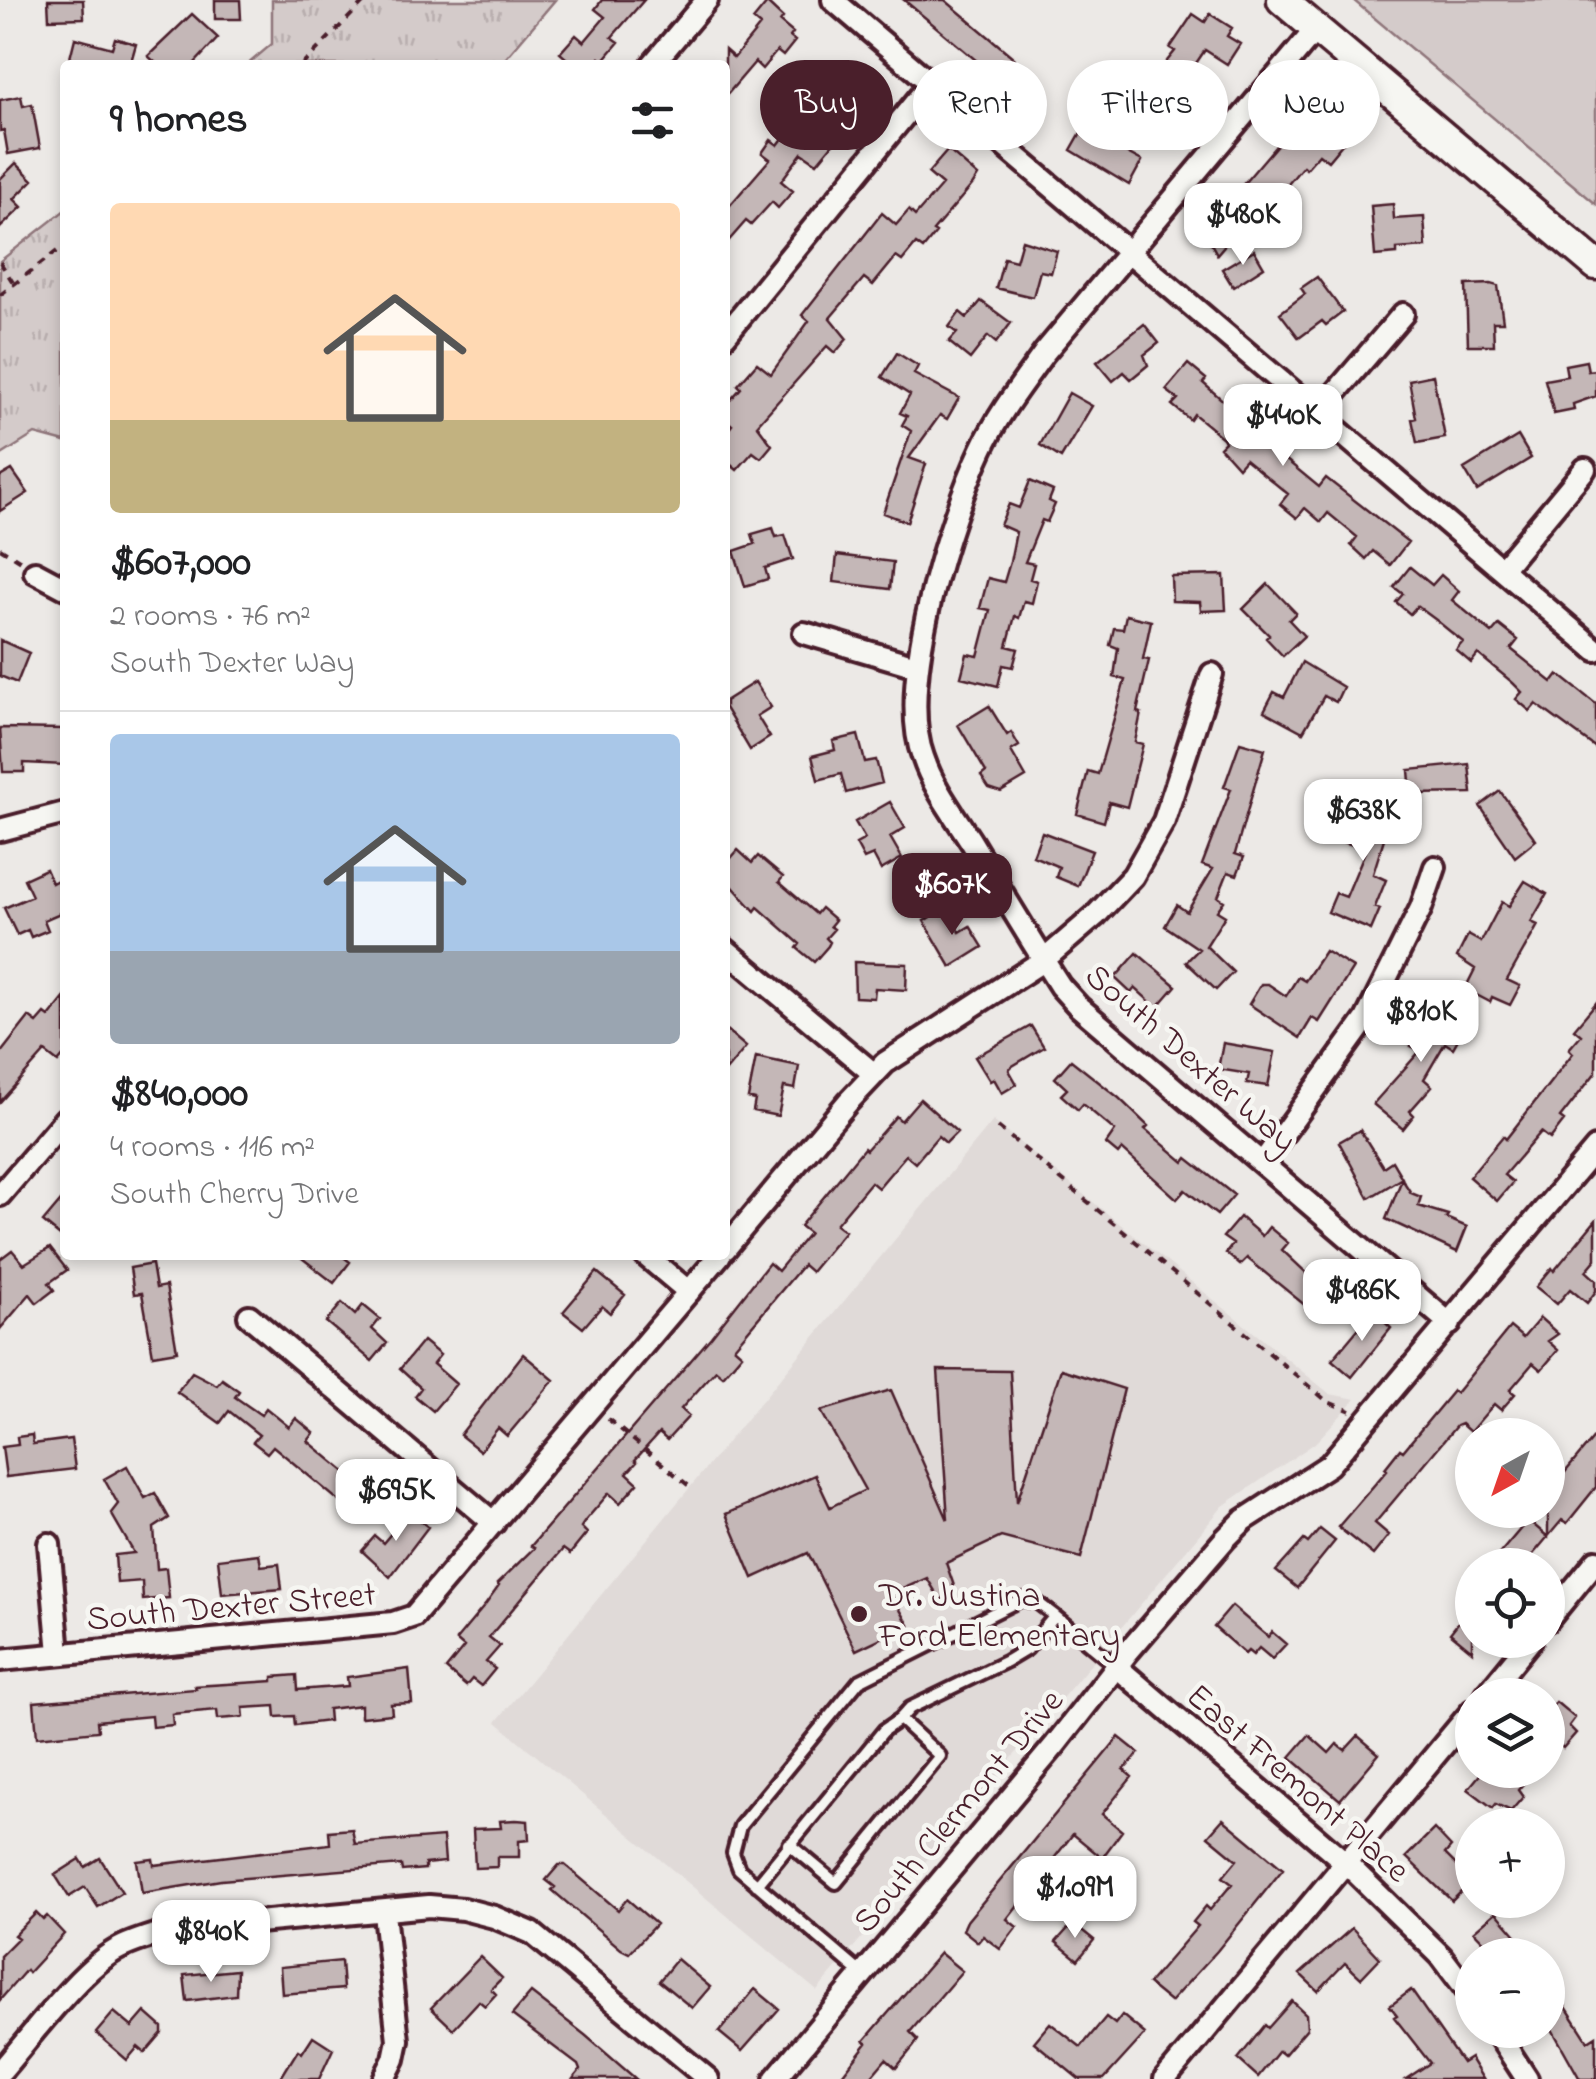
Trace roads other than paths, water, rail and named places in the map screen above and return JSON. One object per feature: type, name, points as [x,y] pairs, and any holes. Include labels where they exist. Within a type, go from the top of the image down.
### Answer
[{"type":"main road","points":[[1282,0],[1596,265]]},
{"type":"street","points":[[656,60],[707,0]]},
{"type":"street","points":[[832,0],[913,67]]},
{"type":"street","name":"South Dexter Way","points":[[1316,29],[1044,353],[1010,400],[984,445],[961,498],[916,666],[913,698],[922,758],[1044,960],[1079,1007],[1450,1324]]},
{"type":"street","points":[[730,330],[913,106]]},
{"type":"street","points":[[1011,150],[1596,650]]},
{"type":"street","points":[[1318,412],[1403,314]]},
{"type":"street","points":[[1502,569],[1585,470]]},
{"type":"street","points":[[35,572],[60,585]]},
{"type":"street","points":[[804,633],[916,666]]},
{"type":"street","points":[[730,1243],[874,1074],[908,1046],[1044,960],[1095,916],[1133,876],[1164,821],[1212,674]]},
{"type":"street","points":[[0,830],[60,814]]},
{"type":"street","points":[[1262,1162],[1366,1018],[1422,908],[1435,867]]},
{"type":"street","points":[[730,953],[874,1074]]},
{"type":"street","points":[[3,1187],[60,1124]]},
{"type":"street","name":"South Clermont Drive","points":[[775,2079],[1244,1520],[1329,1465],[1596,1148]]},
{"type":"street","points":[[651,1260],[689,1292]]},
{"type":"street","name":"South Dexter Street","points":[[0,1660],[393,1623],[414,1616],[716,1260]]},
{"type":"street","points":[[249,1316],[494,1523]]},
{"type":"street","points":[[48,1544],[59,1653]]},
{"type":"street","points":[[1565,1599],[1596,1562]]},
{"type":"street","points":[[1500,1678],[1516,1658]]},
{"type":"street","name":"East Fremont Place","points":[[1117,1667],[1346,1863],[1455,1975]]},
{"type":"street","points":[[1176,2075],[1455,1732]]},
{"type":"street","points":[[0,2072],[66,1996],[116,1949],[172,1930],[429,1906],[463,1908],[494,1916],[532,1933],[708,2079]]},
{"type":"street","points":[[384,1912],[398,2040],[384,2079]]},
{"type":"street","points":[[1507,2048],[1527,2079]]},
{"type":"lane","points":[[862,1974],[739,1869],[733,1853],[740,1826],[859,1681],[1022,1599],[1038,1603],[1117,1667]]},
{"type":"lane","points":[[757,1885],[884,1730],[910,1708],[1027,1649],[1055,1616]]},
{"type":"lane","points":[[790,1844],[836,1883],[940,1756],[900,1720]]},
{"type":"place","name":"Dr. Justina Ford Elementary","points":[[859,1614]]}]
